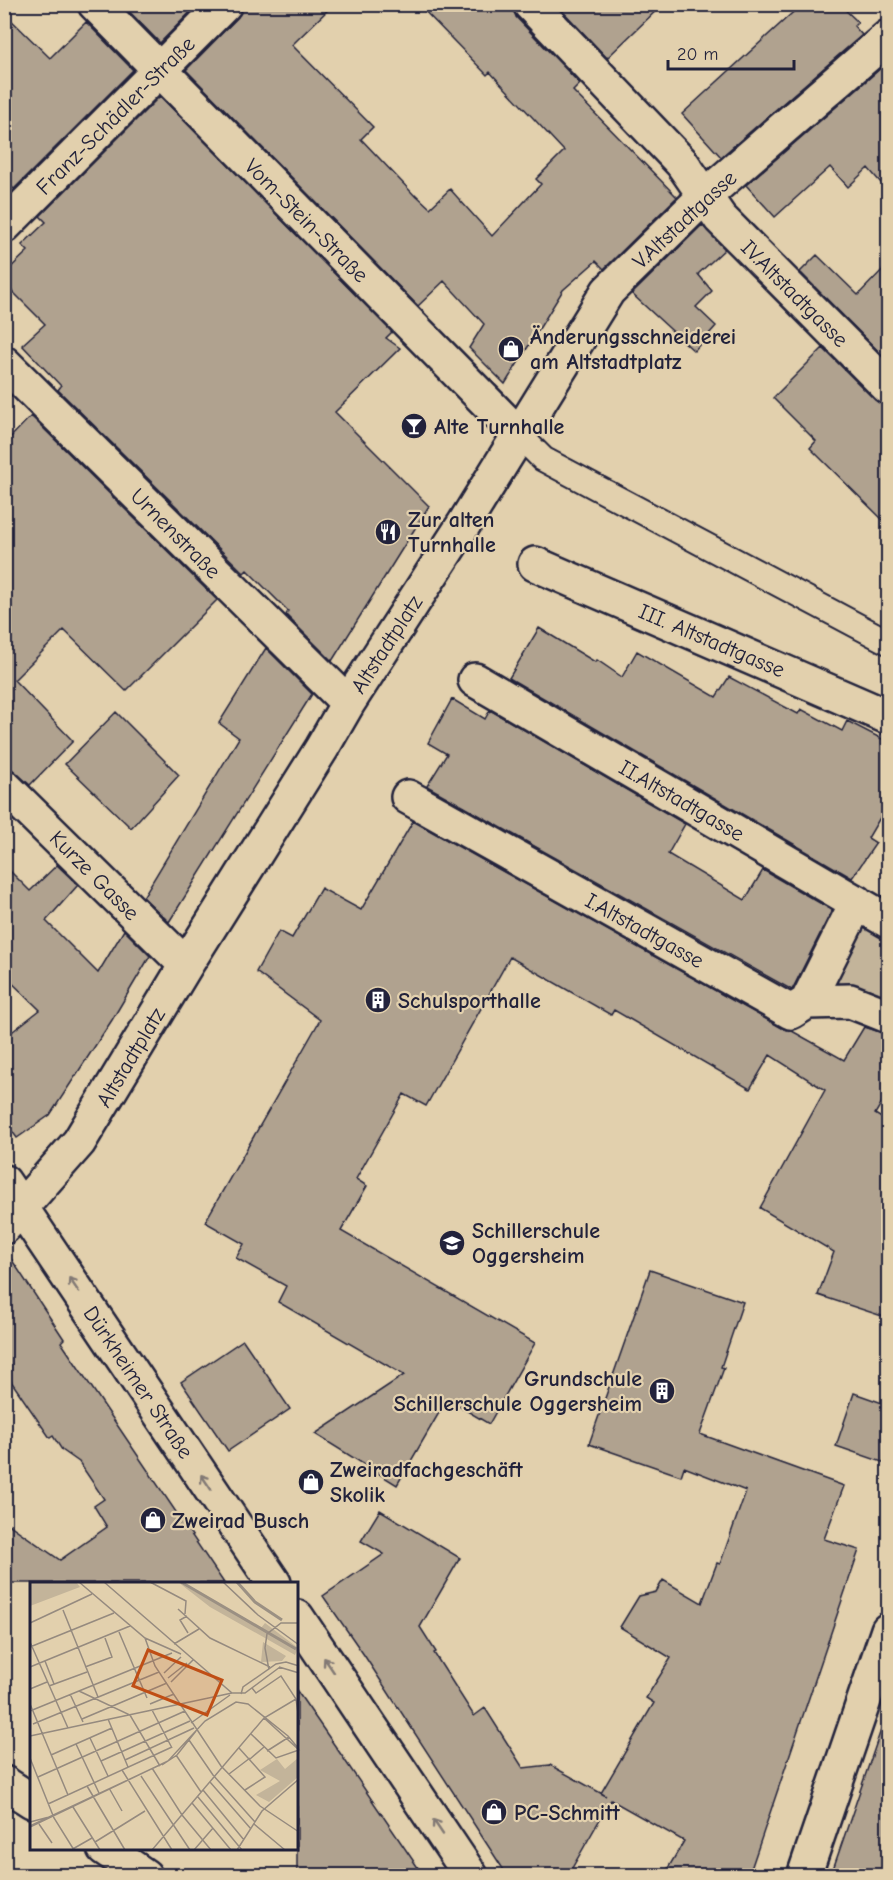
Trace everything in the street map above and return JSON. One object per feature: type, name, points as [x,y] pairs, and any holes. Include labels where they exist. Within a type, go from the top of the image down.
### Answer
[{"type":"street","name":"Vom-Stein-Straße","points":[[95,4],[519,435]]},
{"type":"street","name":"Franz-Schädler-Straße","points":[[4,226],[225,4]]},
{"type":"street","name":"IV.Altstadtgasse","points":[[530,4],[682,163],[720,218],[888,387]]},
{"type":"street","name":"V.Altstadtgasse","points":[[519,435],[608,291],[705,196],[888,37]]},
{"type":"street","name":"Urnenstraße","points":[[4,363],[348,703]]},
{"type":"street","name":"Altstadtplatz","points":[[10,1206],[79,1142],[348,703],[519,435]]},
{"type":"street","name":"III. Altstadtgasse","points":[[535,564],[888,717]]},
{"type":"street","name":"II.Altstadtgasse","points":[[475,680],[888,921]]},
{"type":"street","name":"Kurze Gasse","points":[[4,786],[186,965]]},
{"type":"street","name":"I.Altstadtgasse","points":[[408,797],[791,1012],[807,1002],[850,1001],[888,1016]]},
{"type":"street","points":[[807,1002],[857,902]]},
{"type":"street","name":"Dürkheimer Straße","points":[[10,1206],[273,1582]]},
{"type":"street","points":[[298,1618],[471,1875]]},
{"type":"street","points":[[804,1875],[888,1630]]},
{"type":"street","points":[[4,1783],[30,1800]]},
{"type":"street","points":[[107,1850],[145,1875]]},
{"type":"lane","points":[[519,435],[543,459],[888,642]]},
{"type":"shaded area","points":[[857,902],[888,921],[888,1016],[807,1002]]},
{"type":"building","points":[[122,4],[198,4],[160,43]]},
{"type":"building","points":[[243,4],[334,4],[292,45],[373,127],[361,139],[415,196],[430,208],[450,189],[492,236],[541,184],[536,179],[564,151],[490,72],[487,75],[418,4],[512,4],[516,17],[580,84],[573,91],[677,197],[604,269],[596,261],[563,290],[505,384],[469,348],[484,324],[444,281],[418,306],[186,70],[238,17]]},
{"type":"building","points":[[556,4],[663,4],[607,58]]},
{"type":"building","points":[[802,4],[839,4],[858,22],[854,26],[862,35],[721,157],[682,114]]},
{"type":"building","points":[[4,13],[50,58],[86,22],[133,70],[14,189],[4,180]]},
{"type":"building","points":[[888,62],[888,191],[868,168],[848,187],[830,167],[775,217],[746,185]]},
{"type":"building","points":[[160,96],[392,332],[386,338],[400,348],[335,412],[429,506],[332,661],[286,615],[288,611],[247,570],[244,573],[58,390],[61,386],[22,345],[45,324],[4,283],[4,274],[28,251],[22,245],[46,222],[40,216]]},
{"type":"building","points":[[702,225],[725,249],[698,274],[712,291],[696,307],[716,326],[694,351],[632,294]]},
{"type":"building","points":[[817,255],[858,295],[888,264],[888,361],[800,272]]},
{"type":"building","points":[[823,348],[875,400],[888,405],[888,525],[810,448],[816,441],[773,398]]},
{"type":"building","points":[[31,416],[217,600],[126,691],[64,630],[14,680],[73,741],[30,785],[4,762],[4,444]]},
{"type":"building","points":[[539,628],[595,662],[597,660],[622,677],[637,651],[716,697],[729,677],[798,714],[801,709],[842,731],[847,721],[888,742],[888,804],[868,838],[876,843],[852,878],[509,678]]},
{"type":"building","points":[[266,648],[312,694],[169,922],[143,897],[239,738],[219,723]]},
{"type":"building","points":[[452,699],[485,719],[490,710],[685,824],[668,854],[745,900],[763,870],[832,910],[792,990],[427,786],[447,754],[428,743]]},
{"type":"building","points":[[116,712],[179,775],[131,828],[65,764]]},
{"type":"building","points":[[413,821],[782,1028],[792,1031],[844,1060],[864,1027],[888,1034],[888,1092],[875,1114],[888,1122],[888,1318],[818,1295],[834,1252],[760,1208],[825,1090],[770,1055],[750,1089],[614,1010],[611,1015],[510,957],[426,1106],[404,1094],[356,1179],[367,1186],[341,1231],[535,1343],[489,1424],[447,1399],[397,1485],[315,1434],[404,1375],[278,1302],[286,1286],[236,1258],[244,1244],[205,1222],[320,1020],[256,972],[279,931],[292,938],[321,888],[361,910]]},
{"type":"building","points":[[4,865],[30,891],[57,865],[78,885],[46,921],[98,973],[124,930],[150,956],[112,1020],[50,1115],[17,1138],[4,1120],[4,1038],[40,1010],[4,975]]},
{"type":"building","points":[[4,1248],[64,1339],[61,1342],[223,1582],[4,1583],[4,1521],[60,1560],[107,1527],[94,1506],[104,1499],[79,1462],[62,1450],[53,1436],[50,1438],[4,1371]]},
{"type":"building","points":[[650,1270],[743,1302],[721,1367],[724,1368],[700,1434],[844,1486],[824,1539],[859,1550],[749,1875],[664,1875],[684,1841],[611,1800],[568,1875],[507,1875],[323,1596],[384,1554],[361,1541],[380,1510],[460,1558],[420,1627],[436,1652],[434,1653],[474,1716],[485,1708],[523,1768],[550,1765],[606,1796],[601,1793],[654,1703],[646,1698],[671,1658],[620,1627],[639,1596],[656,1592],[663,1580],[702,1603],[717,1563],[720,1564],[746,1491],[684,1467],[681,1476],[589,1444]]},
{"type":"building","points":[[243,1340],[290,1409],[228,1451],[181,1382]]},
{"type":"building","points":[[854,1393],[888,1405],[888,1464],[836,1446]]},
{"type":"building","points":[[298,1692],[423,1875],[297,1875],[298,1850]]},
{"type":"building","points":[[883,1724],[888,1725],[888,1875],[831,1875]]},
{"type":"place","name":"Änderungsschneiderei am Altstadtplatz","points":[[511,349]]},
{"type":"place","name":"Alte Turnhalle","points":[[414,426]]},
{"type":"place","name":"Zur alten Turnhalle","points":[[388,532]]},
{"type":"place","name":"Schulsporthalle","points":[[378,1000]]},
{"type":"place","name":"Schillerschule Oggersheim","points":[[452,1243]]},
{"type":"place","name":"Grundschule Schillerschule Oggersheim","points":[[662,1391]]},
{"type":"place","name":"Zweiradfachgeschäft Skolik","points":[[311,1482]]},
{"type":"place","name":"Zweirad Busch","points":[[153,1520]]},
{"type":"place","name":"PC-Schmitt","points":[[494,1812]]}]
